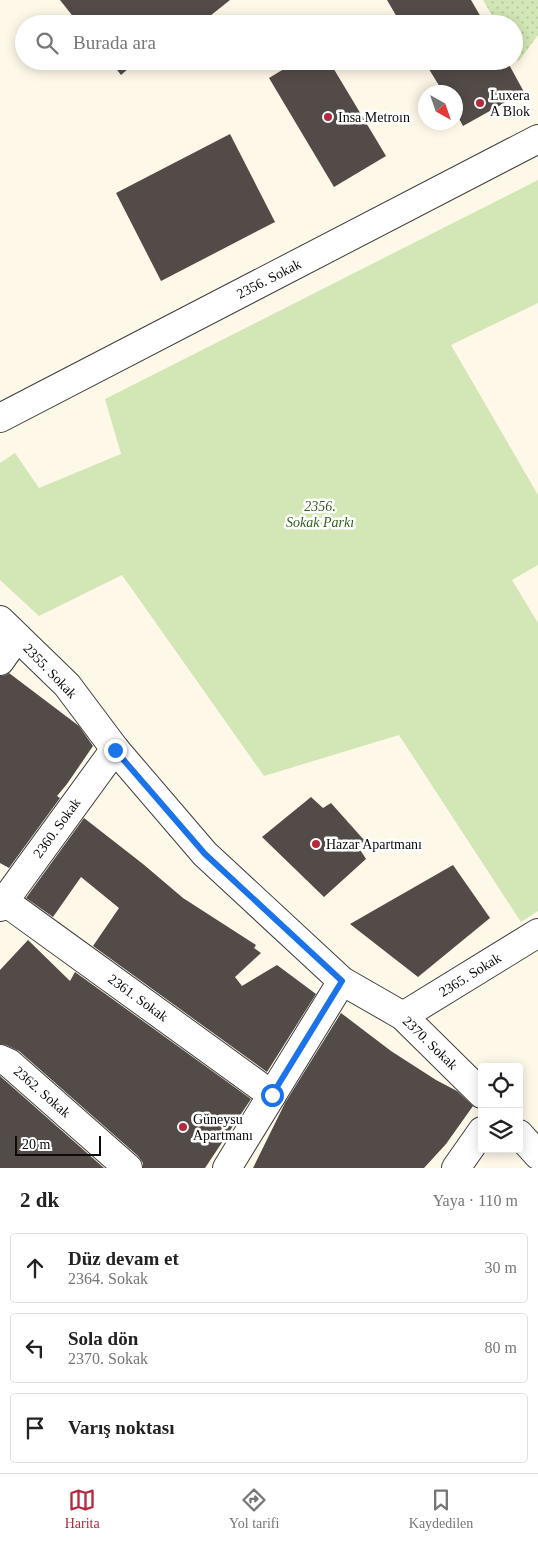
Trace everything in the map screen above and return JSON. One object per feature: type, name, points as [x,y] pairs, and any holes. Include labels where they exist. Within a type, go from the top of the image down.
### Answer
[{"type":"street","name":"2356. Sokak","points":[[0,418],[538,140]]},
{"type":"street","points":[[0,661],[9,629]]},
{"type":"street","name":"2355. Sokak","points":[[9,629],[68,685],[115,750]]},
{"type":"street","name":"2360. Sokak","points":[[2,904],[115,750]]},
{"type":"street","name":"2370. Sokak","points":[[115,750],[205,854],[342,981],[403,1016],[478,1090]]},
{"type":"street","name":"2361. Sokak","points":[[2,904],[272,1095]]},
{"type":"street","name":"2365. Sokak","points":[[403,1016],[538,933]]},
{"type":"street","points":[[226,1168],[342,981]]},
{"type":"street","name":"2362. Sokak","points":[[0,1059],[9,1063],[128,1168]]},
{"type":"street","points":[[456,1168],[478,1136]]},
{"type":"street","points":[[523,1138],[538,1155]]},
{"type":"green space","points":[[483,0],[538,0],[538,35],[523,55],[523,15],[492,15]]},
{"type":"green space","name":"2356. Sokak Parkı","points":[[538,180],[538,303],[451,345],[538,495],[538,565],[512,580],[538,623],[538,911],[521,922],[399,735],[264,776],[122,575],[39,616],[0,580],[0,463],[15,453],[39,488],[121,454],[105,399]]},
{"type":"building","points":[[60,0],[230,0],[211,15],[72,15]]},
{"type":"building","points":[[387,0],[471,0],[480,15],[396,15]]},
{"type":"building","points":[[117,70],[127,70],[121,75]]},
{"type":"building","name":"Insa Metroın","points":[[282,70],[334,70],[386,156],[334,187],[269,78]]},
{"type":"building","name":"Luxera A Blok","points":[[430,70],[512,70],[524,92],[463,126],[463,85],[439,85]]},
{"type":"building","points":[[230,134],[275,222],[161,281],[116,193]]},
{"type":"building","points":[[9,673],[79,726],[93,746],[57,796],[60,798],[9,868],[0,863],[0,676]]},
{"type":"building","name":"Hazar Apartmanı","points":[[311,797],[323,808],[331,803],[364,840],[359,848],[366,859],[324,897],[262,837]]},
{"type":"building","points":[[84,818],[183,898],[256,945],[254,948],[261,953],[235,977],[242,986],[277,965],[316,994],[267,1072],[93,946],[119,908],[81,877],[53,917],[26,898]]},
{"type":"building","points":[[453,865],[490,918],[418,977],[350,924]]},
{"type":"building","points":[[28,940],[70,981],[75,972],[251,1099],[205,1168],[143,1168],[143,1163],[138,1156],[19,1051],[0,1044],[0,970]]},
{"type":"building","points":[[341,1013],[391,1051],[457,1091],[473,1106],[446,1144],[424,1168],[253,1168],[285,1103]]},
{"type":"building","points":[[0,1076],[104,1168],[0,1168]]},
{"type":"place","name":"Luxera A Blok","points":[[480,103]]},
{"type":"place","name":"Insa Metroın","points":[[328,117]]},
{"type":"place","name":"Hazar Apartmanı","points":[[316,844]]},
{"type":"place","name":"Güneysu Apartmanı","points":[[183,1127]]},
{"type":"route","points":[[115,750],[205,854],[342,981],[272,1095]]}]
